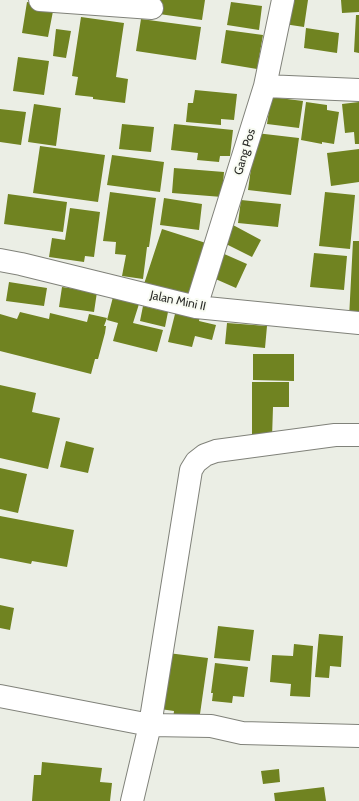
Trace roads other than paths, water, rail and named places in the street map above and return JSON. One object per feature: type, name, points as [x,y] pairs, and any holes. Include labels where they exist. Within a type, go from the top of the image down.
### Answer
[{"type":"street","points":[[40,0],[152,8]]},
{"type":"street","name":"Gang Pos","points":[[196,307],[265,86],[283,0]]},
{"type":"street","points":[[265,86],[359,90]]},
{"type":"street","name":"Jalan Mini II","points":[[0,260],[196,307],[359,323]]},
{"type":"street","points":[[132,801],[148,732],[190,470],[196,462],[205,455],[216,451],[335,435],[359,435]]},
{"type":"street","points":[[0,696],[148,732]]},
{"type":"street","points":[[0,708],[148,732],[212,726],[242,733],[359,736]]}]
